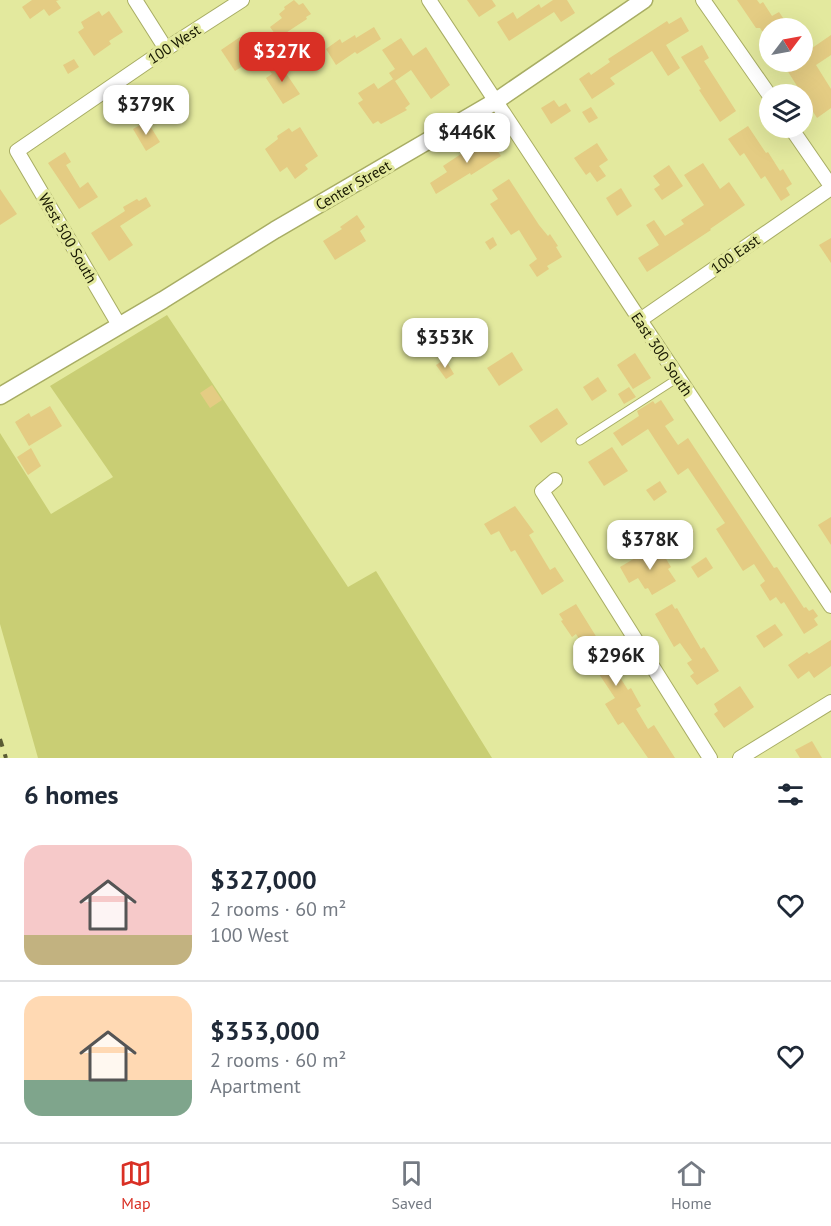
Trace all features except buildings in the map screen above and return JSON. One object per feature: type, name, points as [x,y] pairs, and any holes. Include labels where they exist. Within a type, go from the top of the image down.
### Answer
[{"type":"street","points":[[135,0],[166,49]]},
{"type":"street","name":"100 West","points":[[17,151],[242,0]]},
{"type":"street","name":"East 300 South","points":[[429,0],[831,606]]},
{"type":"street","name":"Center Street","points":[[0,396],[275,230],[496,101],[644,0]]},
{"type":"street","points":[[703,0],[762,84]]},
{"type":"street","points":[[798,138],[831,187]]},
{"type":"street","name":"West 500 South","points":[[17,151],[119,326]]},
{"type":"street","name":"100 East","points":[[640,320],[831,187]]},
{"type":"street","points":[[555,480],[542,491],[710,758]]},
{"type":"street","points":[[740,758],[761,753],[831,702]]},
{"type":"lane","points":[[580,441],[678,378]]},
{"type":"green space","points":[[167,315],[348,587],[376,571],[492,758],[38,758],[0,624],[0,433],[51,514],[113,477],[50,386]]},
{"type":"railway","points":[[0,739],[6,758]]}]
